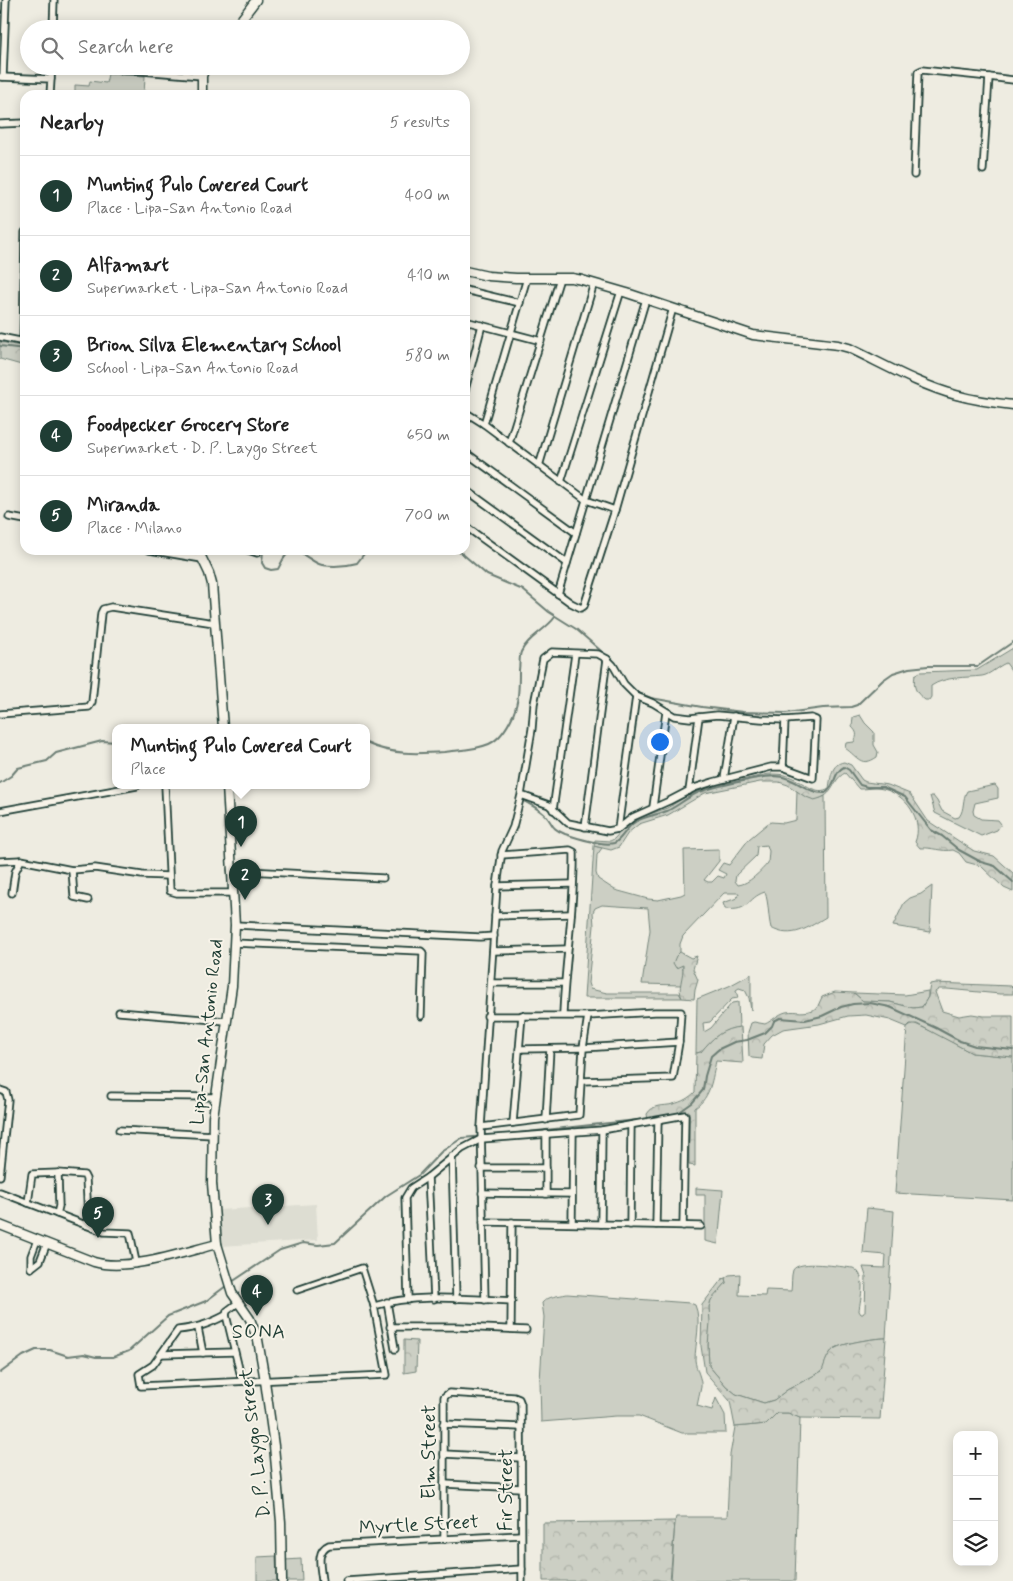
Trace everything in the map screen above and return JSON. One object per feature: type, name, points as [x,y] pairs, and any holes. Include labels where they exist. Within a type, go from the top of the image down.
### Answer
[{"type":"main road","points":[[241,20],[256,0]]},
{"type":"main road","points":[[202,76],[202,90]]},
{"type":"main road","points":[[470,272],[488,276],[572,278],[594,283],[753,335],[849,348],[930,386],[955,395],[980,401],[1013,405]]},
{"type":"main road","points":[[200,555],[211,578],[223,724]]},
{"type":"main road","name":"Lipa-San Antonio Road","points":[[227,789],[235,925],[232,986],[212,1135],[212,1183],[217,1244],[228,1280]]},
{"type":"main road","points":[[0,1225],[101,1264],[116,1265],[136,1262],[217,1244]]},
{"type":"main road","name":"D. P. Laygo Street","points":[[228,1280],[232,1293],[250,1319],[258,1340],[274,1446],[281,1522],[282,1581]]},
{"type":"street","points":[[6,0],[2,29],[1,77],[51,79]]},
{"type":"street","points":[[53,20],[54,0]]},
{"type":"street","points":[[914,175],[918,72],[922,70],[1013,80]]},
{"type":"street","points":[[50,90],[51,75]]},
{"type":"street","points":[[190,75],[202,76]]},
{"type":"street","points":[[984,170],[989,77]]},
{"type":"street","points":[[0,124],[20,124]]},
{"type":"street","points":[[484,424],[527,278]]},
{"type":"street","points":[[509,443],[560,278]]},
{"type":"street","points":[[539,466],[594,283]]},
{"type":"street","points":[[470,291],[520,303]]},
{"type":"street","points":[[561,482],[620,291]]},
{"type":"street","points":[[558,594],[646,299]]},
{"type":"street","points":[[470,530],[558,594],[580,608],[584,606],[615,510],[673,308]]},
{"type":"street","points":[[470,322],[541,340]]},
{"type":"street","points":[[470,371],[482,325]]},
{"type":"street","points":[[0,337],[20,341]]},
{"type":"street","points":[[470,415],[586,500],[615,510]]},
{"type":"street","points":[[470,456],[576,534]]},
{"type":"street","points":[[470,493],[567,563]]},
{"type":"street","points":[[9,517],[20,519]]},
{"type":"street","points":[[178,555],[202,559]]},
{"type":"street","points":[[0,714],[89,707],[92,702],[100,613],[103,609],[110,606],[214,623]]},
{"type":"street","points":[[485,1300],[481,1128],[495,916],[501,855],[513,827],[520,795],[543,659],[552,652],[598,654],[607,659],[624,684],[636,696],[682,718],[734,716],[785,720],[811,718],[816,720],[814,776],[811,778],[782,767],[771,767],[700,785],[632,817],[618,829],[604,831],[568,822],[544,803],[520,795]]},
{"type":"street","points":[[553,810],[575,654]]},
{"type":"street","points":[[584,827],[607,659]]},
{"type":"street","points":[[618,829],[636,696]]},
{"type":"street","points":[[653,807],[666,712]]},
{"type":"street","points":[[724,779],[734,716]]},
{"type":"street","points":[[689,791],[699,717]]},
{"type":"street","points":[[782,767],[785,720]]},
{"type":"street","points":[[0,811],[121,789]]},
{"type":"street","points":[[165,789],[170,891],[177,893],[233,893]]},
{"type":"street","points":[[501,855],[572,850],[574,852],[572,914],[567,949],[563,1014]]},
{"type":"street","points":[[0,861],[21,860],[72,870],[95,868],[168,876]]},
{"type":"street","points":[[12,894],[15,872],[21,860]]},
{"type":"street","points":[[72,870],[74,897],[88,900]]},
{"type":"street","points":[[231,870],[383,878]]},
{"type":"street","points":[[498,886],[572,884]]},
{"type":"street","points":[[495,916],[572,914]]},
{"type":"street","points":[[235,925],[480,937],[494,936]]},
{"type":"street","points":[[234,943],[421,951],[423,953],[421,1016]]},
{"type":"street","points":[[493,951],[567,949]]},
{"type":"street","points":[[492,983],[564,983]]},
{"type":"street","points":[[487,1016],[563,1014],[588,1016],[680,1011],[682,1015],[679,1042],[672,1079],[582,1081]]},
{"type":"street","points":[[119,1012],[226,1021]]},
{"type":"street","points":[[513,1123],[522,1016]]},
{"type":"street","points":[[481,1128],[579,1116],[583,1048],[588,1016]]},
{"type":"street","points":[[519,1049],[583,1048],[679,1042]]},
{"type":"street","points":[[546,1120],[550,1049]]},
{"type":"street","points":[[0,1090],[6,1092],[8,1100],[0,1176]]},
{"type":"street","points":[[111,1096],[216,1097]]},
{"type":"street","points":[[408,1300],[405,1198],[411,1188],[428,1177],[452,1156],[481,1138],[602,1130],[685,1115],[683,1226]]},
{"type":"street","points":[[656,1225],[658,1121]]},
{"type":"street","points":[[630,1224],[631,1125]]},
{"type":"street","points":[[119,1130],[212,1135]]},
{"type":"street","points":[[601,1224],[602,1130]]},
{"type":"street","points":[[572,1223],[573,1132]]},
{"type":"street","points":[[546,1134],[546,1194]]},
{"type":"street","points":[[452,1156],[456,1299]]},
{"type":"street","points":[[482,1168],[546,1168]]},
{"type":"street","points":[[28,1203],[32,1174],[36,1172],[84,1175],[86,1179],[88,1217],[86,1225]]},
{"type":"street","points":[[57,1214],[59,1206],[58,1173]]},
{"type":"street","points":[[428,1177],[434,1299]]},
{"type":"street","points":[[0,1192],[104,1232],[130,1233],[136,1262]]},
{"type":"street","points":[[482,1193],[572,1194]]},
{"type":"street","points":[[483,1222],[701,1226]]},
{"type":"street","points":[[511,1328],[512,1222]]},
{"type":"street","points":[[37,1240],[30,1258],[31,1268],[40,1261],[47,1243]]},
{"type":"street","points":[[226,1316],[198,1328],[178,1330],[153,1365],[139,1374],[141,1386],[387,1375],[374,1306],[362,1268],[297,1290]]},
{"type":"street","points":[[374,1306],[387,1302],[434,1299],[512,1301]]},
{"type":"street","points":[[239,1302],[227,1311],[226,1316],[242,1381]]},
{"type":"street","points":[[387,1302],[395,1349]]},
{"type":"street","points":[[390,1327],[459,1326],[526,1330]]},
{"type":"street","points":[[198,1328],[203,1353]]},
{"type":"street","points":[[162,1354],[234,1352]]},
{"type":"street","name":"Fir Street","points":[[445,1395],[449,1393],[480,1394],[519,1399],[521,1404],[520,1535],[522,1581]]},
{"type":"street","name":"Elm Street","points":[[444,1539],[443,1400],[445,1395]]},
{"type":"street","points":[[443,1424],[520,1427]]},
{"type":"street","points":[[444,1454],[521,1458]]},
{"type":"street","points":[[444,1484],[521,1488]]},
{"type":"street","name":"Myrtle Street","points":[[322,1581],[320,1559],[322,1551],[329,1545],[520,1535]]},
{"type":"street","points":[[346,1581],[522,1569]]},
{"type":"shaded area","points":[[316,1204],[318,1240],[221,1246],[219,1210]]},
{"type":"green space","points":[[108,75],[145,76],[144,90],[75,90],[75,85],[89,86],[90,81],[106,83]]},
{"type":"green space","points":[[0,342],[20,346],[20,365],[0,359]]},
{"type":"green space","points":[[1013,648],[1013,673],[1006,663],[982,676],[943,680],[931,686],[931,697],[929,700],[925,700],[916,689],[914,683],[915,675],[920,672],[977,670]]},
{"type":"green space","points":[[860,715],[874,732],[874,745],[878,752],[877,757],[867,762],[860,760],[845,748],[846,743],[854,742],[855,740],[856,734],[852,727],[853,717]]},
{"type":"green space","points":[[844,762],[851,765],[862,780],[866,782],[888,785],[910,794],[928,821],[974,851],[994,856],[1013,873],[1013,892],[1004,888],[981,866],[966,862],[959,853],[953,850],[920,848],[915,842],[917,825],[915,817],[906,802],[899,796],[883,789],[859,789],[845,773],[840,776],[826,795],[814,800],[779,782],[760,782],[705,793],[668,815],[639,824],[628,833],[619,847],[611,850],[594,846],[595,840],[610,841],[614,839],[630,821],[667,808],[687,796],[706,788],[769,774],[781,774],[815,790],[824,790],[829,788],[831,775],[836,765]]},
{"type":"green space","points":[[995,785],[998,789],[998,798],[975,803],[973,811],[974,815],[981,819],[998,820],[1001,824],[997,830],[981,836],[935,813],[930,796],[933,796],[937,801],[942,811],[955,818],[961,814],[967,791]]},
{"type":"green space","points":[[797,790],[810,798],[817,799],[825,796],[826,917],[800,931],[786,933],[771,928],[765,892],[754,898],[744,907],[733,909],[725,909],[723,903],[737,898],[739,893],[724,893],[683,936],[680,952],[676,956],[683,969],[681,985],[642,984],[650,930],[648,908],[602,905],[595,908],[593,912],[594,926],[588,983],[590,989],[607,993],[679,993],[682,998],[584,998],[594,846],[602,848],[597,855],[596,873],[598,879],[615,890],[658,900],[685,893],[684,850],[719,849],[719,861],[704,880],[712,882],[718,876],[724,878],[726,874],[718,870],[723,863],[729,865],[749,839],[767,824],[796,820]],"holes":[[[767,845],[769,851],[768,863],[750,880],[738,885],[735,881],[736,875],[756,856],[757,846]]]},
{"type":"green space","points":[[932,886],[930,932],[893,926],[904,903]]},
{"type":"green space","points":[[680,952],[691,958],[697,956],[693,969],[698,980],[694,999],[682,998],[680,986],[683,965],[676,968],[673,963]]},
{"type":"green space","points":[[751,974],[751,1010],[749,998],[745,990],[739,988],[736,990],[738,998],[732,999],[710,1022],[703,1023],[704,1032],[711,1028],[732,1003],[738,1002],[739,1027],[722,1033],[713,1039],[701,1052],[696,1053],[697,999],[729,986]]},
{"type":"green space","points":[[930,984],[1011,986],[1013,994],[947,989],[939,989],[935,992],[942,1011],[959,1016],[972,1014],[1013,1016],[1013,1057],[972,1053],[917,1024],[910,1024],[907,1027],[890,1020],[866,1015],[848,1016],[819,1024],[783,1029],[772,1035],[764,1044],[762,1059],[749,1056],[748,1032],[751,1023],[765,1024],[786,1012],[812,1010],[817,1008],[822,997],[835,992],[854,993],[863,1001],[890,1002],[913,1008],[922,1007],[928,997]]},
{"type":"green space","points":[[928,991],[928,997],[922,1007],[913,1008],[890,1002],[863,1001],[854,993],[905,995]]},
{"type":"green space","points":[[913,1023],[972,1053],[1013,1057],[1013,1200],[895,1193],[907,1027]]},
{"type":"green space","points":[[741,1027],[743,1063],[716,1061],[708,1093],[695,1108],[695,1166],[689,1165],[689,1111],[648,1120],[647,1114],[653,1108],[685,1100],[693,1094],[695,1092],[696,1053],[701,1052],[709,1042],[723,1032]]},
{"type":"green space","points":[[696,1188],[723,1190],[718,1244],[705,1241],[705,1195],[696,1195]]},
{"type":"green space","points":[[867,1208],[894,1211],[886,1338],[852,1343],[834,1349],[828,1356],[823,1371],[787,1390],[774,1400],[764,1403],[736,1394],[726,1386],[709,1366],[709,1307],[711,1299],[726,1283],[725,1278],[729,1275],[740,1274],[739,1295],[765,1296],[766,1290],[791,1291],[792,1272],[797,1267],[803,1265],[830,1265],[853,1268],[858,1271],[862,1281],[859,1311],[863,1314],[865,1311],[866,1276],[863,1267],[885,1268],[886,1255],[863,1253]]},
{"type":"green space","points":[[725,1278],[726,1283],[711,1300],[709,1307],[708,1345],[709,1366],[726,1386],[736,1394],[764,1403],[774,1400],[787,1390],[822,1371],[826,1359],[834,1349],[859,1341],[886,1338],[880,1419],[800,1418],[788,1413],[777,1413],[766,1424],[735,1427],[730,1401],[705,1372],[701,1346],[702,1305],[722,1279]]},
{"type":"green space","points":[[567,1294],[690,1303],[695,1305],[698,1325],[695,1360],[701,1384],[697,1406],[712,1410],[716,1398],[725,1415],[726,1433],[682,1433],[639,1416],[541,1422],[540,1381],[544,1317],[542,1303],[550,1298]]},
{"type":"green space","points":[[404,1340],[417,1341],[416,1371],[404,1373]]},
{"type":"green space","points":[[777,1413],[788,1413],[800,1418],[795,1581],[671,1581],[676,1517],[727,1517],[730,1455],[735,1427],[766,1424]]},
{"type":"green space","points":[[675,1521],[670,1581],[631,1579],[630,1581],[543,1581],[543,1523]]},
{"type":"green space","points":[[276,1556],[277,1581],[257,1581],[257,1557]]},
{"type":"green space","points":[[301,1559],[302,1581],[286,1581],[285,1560]]},
{"type":"waterway","points":[[0,346],[20,348]]},
{"type":"waterway","points":[[263,555],[262,563],[265,568],[271,570],[278,569],[287,555]]},
{"type":"waterway","points":[[303,555],[318,564],[326,566],[357,563],[363,555]]},
{"type":"waterway","points":[[464,555],[487,575],[523,590],[549,612],[576,629],[609,658]]},
{"type":"waterway","points":[[370,745],[395,752],[424,753],[473,749],[493,742],[506,728],[515,710],[521,652],[528,642],[555,617]]},
{"type":"waterway","points":[[634,691],[651,698],[743,712],[786,713],[823,708],[851,707],[857,705],[893,673],[909,668],[928,666],[978,666],[1013,642]]},
{"type":"waterway","points":[[0,783],[11,776],[18,768],[47,761],[56,753],[102,741],[112,742]]},
{"type":"waterway","points":[[522,800],[544,814],[560,832],[590,841],[609,844],[617,842],[635,822],[667,811],[693,795],[704,791],[724,785],[774,776],[786,778],[815,792],[825,793],[831,787],[840,769],[844,767],[849,770],[860,785],[883,787],[905,797],[931,830],[942,836],[959,850],[981,862],[995,866],[1013,882]]},
{"type":"waterway","points":[[678,1113],[692,1103],[703,1090],[711,1056],[719,1049],[734,1042],[747,1040],[765,1033],[774,1021],[780,1018],[805,1020],[822,1016],[841,1007],[853,1004],[870,1003],[890,1007],[960,1041],[975,1046],[1013,1050]]},
{"type":"waterway","points":[[232,1282],[280,1250],[303,1243],[318,1245],[335,1243],[386,1196],[419,1175],[441,1152],[462,1138],[646,1119]]},
{"type":"waterway","points":[[0,1373],[23,1356],[36,1350],[50,1350],[68,1356],[84,1354],[96,1357],[113,1357],[129,1351],[168,1316],[206,1301],[226,1286]]},
{"type":"place","name":"Munting Pulo Covered Court","points":[[241,847]]},
{"type":"place","name":"Alfamart","points":[[245,900]]},
{"type":"place","name":"Brion Silva Elementary School","points":[[268,1225]]},
{"type":"place","name":"Miranda","points":[[98,1238]]},
{"type":"place","name":"Foodpecker Grocery Store","points":[[257,1316]]},
{"type":"district","name":"SONA","points":[[259,1332]]}]
